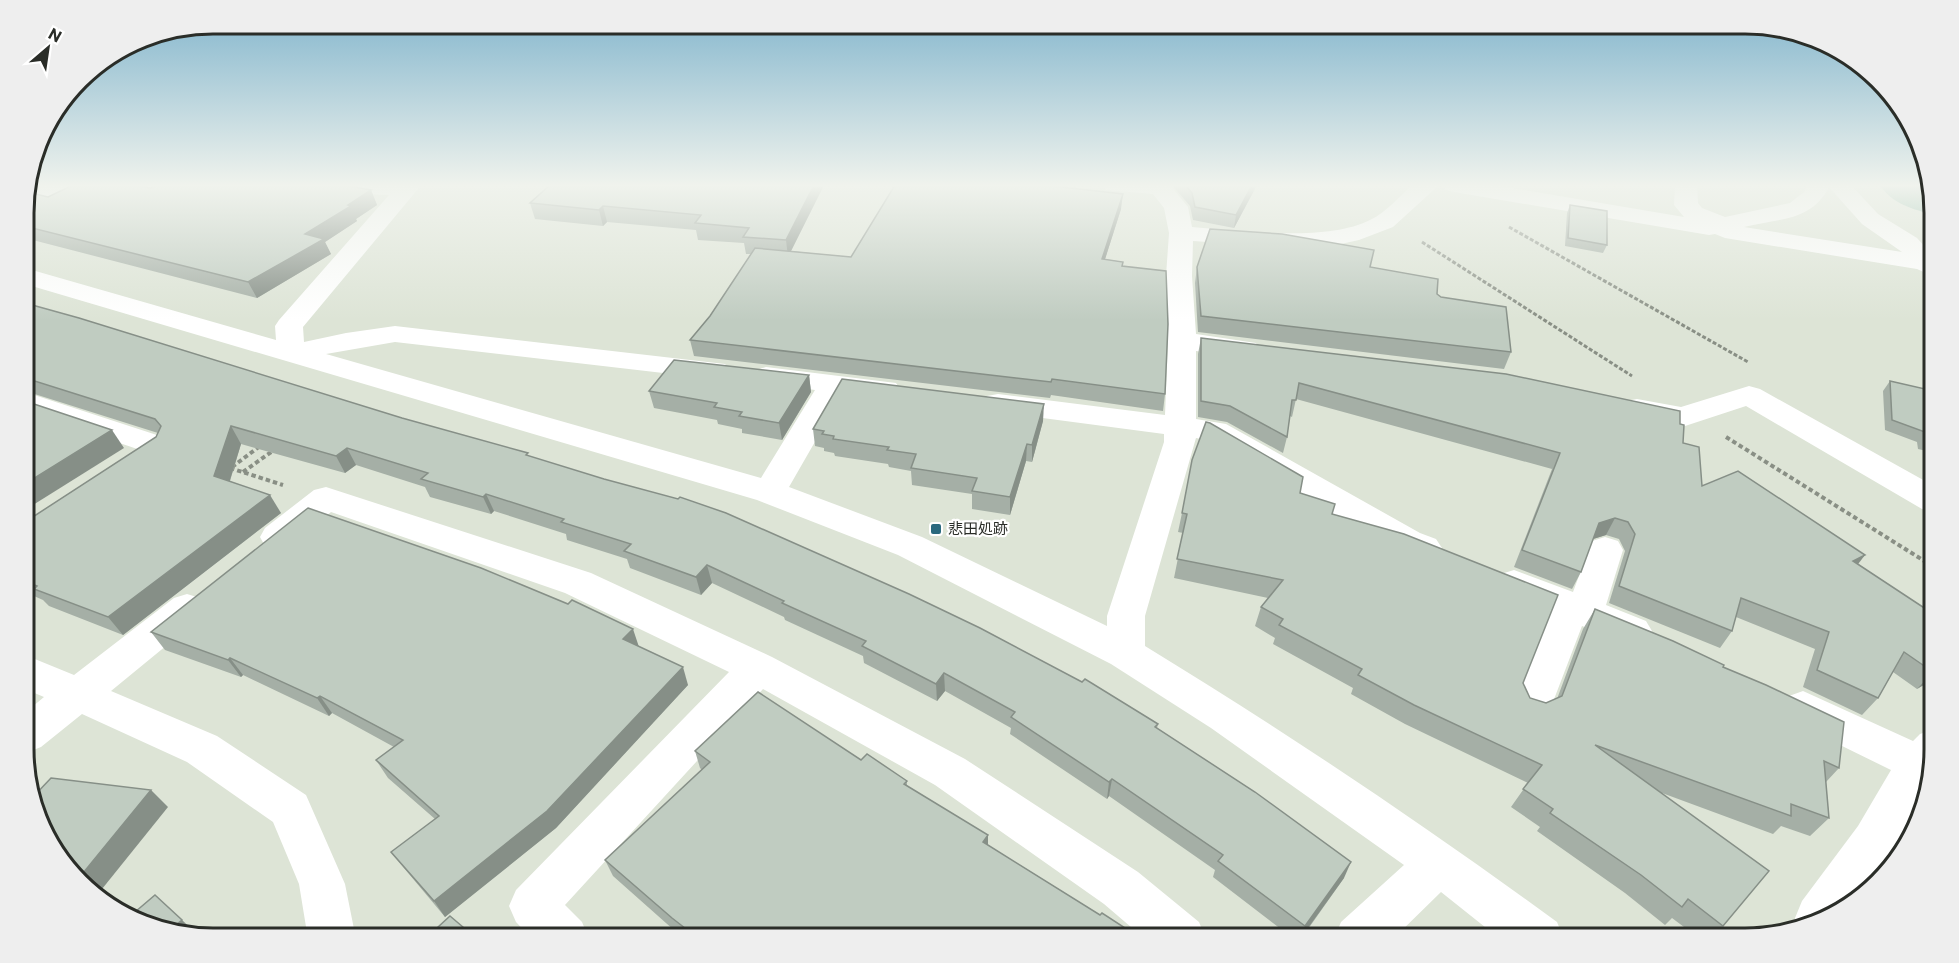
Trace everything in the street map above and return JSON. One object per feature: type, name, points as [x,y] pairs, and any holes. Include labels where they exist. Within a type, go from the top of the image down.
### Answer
[{"type":"street","points":[[291,354],[289,326],[372,230]]},
{"type":"street","points":[[1125,653],[1126,616],[1180,442],[1182,341],[1179,276],[1180,230]]},
{"type":"street","points":[[1181,233],[1253,239],[1341,238],[1364,230]]},
{"type":"street","points":[[1739,230],[1924,261]]},
{"type":"street","points":[[1887,230],[1908,243],[1924,258]]},
{"type":"street","points":[[35,279],[768,492],[910,546],[1125,653],[1226,716],[1439,863],[1525,928]]},
{"type":"street","points":[[291,354],[346,341],[395,334],[917,393]]},
{"type":"street","points":[[1182,341],[1276,352]]},
{"type":"street","points":[[768,492],[786,467],[834,383]]},
{"type":"street","points":[[1614,403],[1682,417],[1749,395],[1924,495]]},
{"type":"street","points":[[964,399],[1215,430],[1408,542],[1452,559]]},
{"type":"street","points":[[35,404],[154,445],[125,464]]},
{"type":"street","points":[[254,555],[326,498],[578,583],[758,668],[950,771],[1121,888],[1169,928]]},
{"type":"street","points":[[1534,704],[1605,550]]},
{"type":"street","points":[[1484,572],[1665,643]]},
{"type":"street","points":[[34,729],[218,584]]},
{"type":"street","points":[[554,928],[533,906],[758,668]]},
{"type":"street","points":[[34,675],[202,748],[290,809],[322,884],[330,928]]},
{"type":"street","points":[[1780,698],[1924,754]]},
{"type":"street","points":[[1829,908],[1885,848],[1924,760]]},
{"type":"street","points":[[1370,928],[1439,863]]},
{"type":"path","points":[[1515,230],[1751,364]]},
{"type":"path","points":[[229,468],[268,440]]},
{"type":"path","points":[[242,473],[278,447]]},
{"type":"path","points":[[219,465],[326,498]]},
{"type":"building","points":[[40,230],[312,230],[305,234],[324,239],[248,282]]},
{"type":"building","points":[[748,230],[791,230],[786,240],[743,237]]},
{"type":"building","points":[[868,230],[1111,230],[1102,259],[1123,262],[1122,266],[1166,271],[1168,324],[1165,394],[1052,379],[1051,382],[690,340],[710,316],[755,248],[851,257]]},
{"type":"building","points":[[1210,230],[1282,234],[1374,250],[1370,267],[1438,279],[1437,294],[1441,297],[1506,307],[1511,352],[1201,316],[1197,267]]},
{"type":"building","points":[[1568,230],[1607,230],[1607,245],[1568,238]]},
{"type":"building","points":[[35,306],[402,418],[528,453],[526,455],[604,479],[678,499],[680,497],[726,513],[909,594],[980,628],[1082,682],[1085,679],[1158,724],[1155,727],[1255,792],[1351,862],[1305,926],[1218,861],[1223,855],[1112,779],[1109,782],[1011,717],[1015,712],[944,673],[936,684],[862,646],[866,641],[782,603],[784,601],[707,565],[696,577],[624,551],[631,544],[561,522],[564,519],[486,494],[483,497],[421,479],[428,473],[347,448],[336,456],[231,426],[214,476],[270,495],[108,617],[34,589],[37,586],[34,585],[34,516],[156,437],[161,426],[155,419],[35,381]]},
{"type":"building","points":[[1201,338],[1506,374],[1680,411],[1680,424],[1684,425],[1683,443],[1699,447],[1702,486],[1738,471],[1865,555],[1853,561],[1924,608],[1924,666],[1904,652],[1878,698],[1817,670],[1829,632],[1741,598],[1732,631],[1619,586],[1635,534],[1628,522],[1615,518],[1599,523],[1581,572],[1522,550],[1560,453],[1299,383],[1296,400],[1292,400],[1287,437],[1230,406],[1201,401]]},
{"type":"building","points":[[674,360],[809,375],[779,423],[739,416],[742,412],[714,407],[717,403],[649,391]]},
{"type":"building","points":[[842,379],[1044,404],[1032,445],[1027,444],[1010,497],[972,491],[977,478],[911,468],[916,454],[887,450],[889,447],[833,439],[834,436],[822,434],[824,431],[813,429]]},
{"type":"building","points":[[1890,381],[1924,389],[1924,432],[1892,420]]},
{"type":"building","points":[[35,404],[112,430],[34,478]]},
{"type":"building","points":[[1206,422],[1303,477],[1300,493],[1335,504],[1332,514],[1404,534],[1558,595],[1523,683],[1530,698],[1546,703],[1562,696],[1595,609],[1673,641],[1724,665],[1723,667],[1844,722],[1839,768],[1824,761],[1829,818],[1791,804],[1791,816],[1595,745],[1769,871],[1723,926],[1688,899],[1682,907],[1641,875],[1550,813],[1553,809],[1523,789],[1542,765],[1414,705],[1358,675],[1362,669],[1279,625],[1283,619],[1261,607],[1283,580],[1177,559],[1187,514],[1182,513],[1192,460]]},
{"type":"building","points":[[308,508],[481,568],[568,604],[572,600],[633,629],[623,639],[683,667],[547,811],[434,901],[391,852],[439,816],[376,760],[403,740],[320,696],[317,698],[230,658],[228,660],[151,632]]},
{"type":"building","points":[[758,692],[861,760],[867,754],[907,781],[904,784],[988,835],[983,842],[1100,915],[1102,913],[1125,928],[685,928],[605,860],[710,762],[695,751]]},
{"type":"building","points":[[51,778],[151,790],[84,872],[71,859],[58,839],[48,818],[40,790]]},
{"type":"building","points":[[155,895],[182,920],[177,924],[136,911]]},
{"type":"building","points":[[450,916],[464,928],[437,928]]},
{"type":"place","name":"悲田処跡","points":[[936,529]]}]
